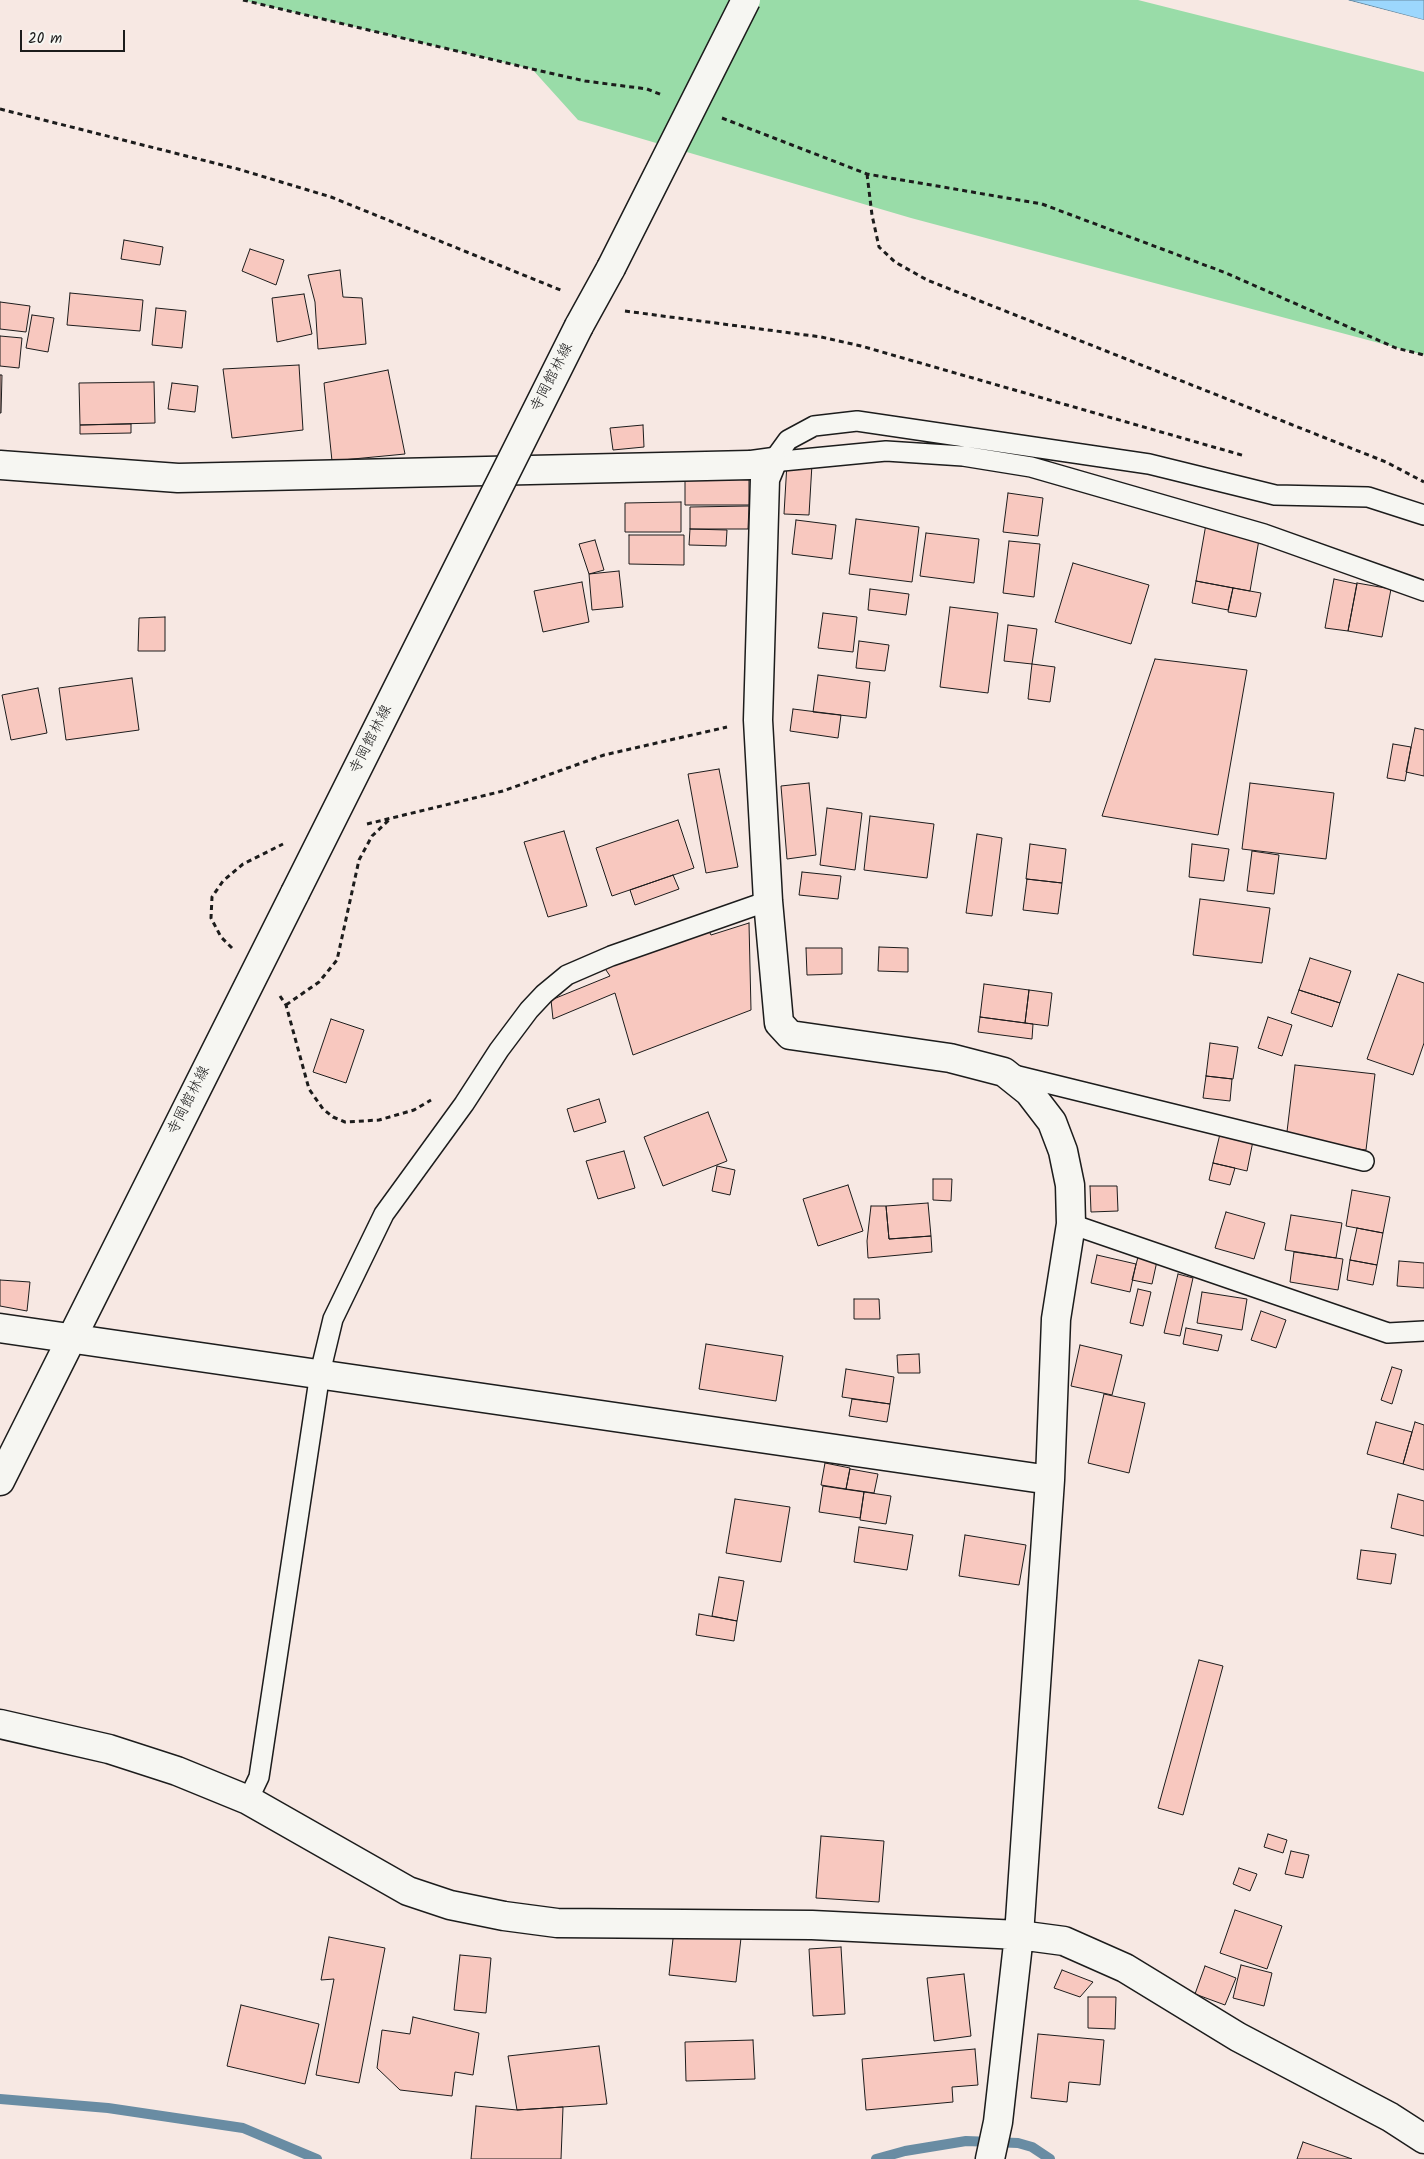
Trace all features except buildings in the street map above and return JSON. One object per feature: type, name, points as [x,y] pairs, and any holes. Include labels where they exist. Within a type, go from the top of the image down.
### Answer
[{"type":"street","name":"寺岡館林線","points":[[0,1480],[579,326],[611,268],[746,0]]},
{"type":"street","points":[[0,465],[178,478],[750,465],[772,462]]},
{"type":"street","points":[[772,462],[765,479],[758,720],[768,901],[779,1023],[790,1036],[950,1058],[1004,1072],[1028,1092],[1052,1122],[1063,1151],[1070,1185],[1071,1224],[1056,1319],[1050,1480],[1019,1936],[998,2122],[990,2159]]},
{"type":"street","points":[[0,1328],[1050,1480]]},
{"type":"street","points":[[0,1724],[109,1749],[177,1771],[248,1800],[408,1891],[450,1905],[504,1916],[557,1923],[812,1925],[1019,1936],[1064,1941],[1125,1968],[1238,2037],[1390,2117],[1424,2139]]},
{"type":"lane","points":[[772,462],[788,440],[814,426],[857,421],[1149,464],[1275,495],[1368,497],[1424,515]]},
{"type":"lane","points":[[772,462],[886,451],[963,456],[1032,467],[1264,534],[1424,591]]},
{"type":"lane","points":[[248,1800],[259,1777],[320,1373],[333,1319],[384,1214],[529,1010],[544,994],[567,975],[611,956],[768,901]]},
{"type":"lane","points":[[1004,1072],[1364,1161]]},
{"type":"lane","points":[[1071,1224],[1388,1333],[1424,1331]]},
{"type":"path","points":[[243,0],[532,69],[585,81],[647,89],[665,96]]},
{"type":"path","points":[[0,109],[238,169],[331,197],[570,294]]},
{"type":"path","points":[[720,118],[868,174],[1042,204],[1226,273],[1396,348],[1424,355]]},
{"type":"path","points":[[868,174],[872,215],[879,247],[895,262],[927,280],[1386,462],[1424,482]]},
{"type":"path","points":[[621,310],[820,336],[861,346],[1252,458]]},
{"type":"path","points":[[362,825],[502,791],[604,755],[758,720]]},
{"type":"path","points":[[286,1005],[319,982],[337,960],[359,860],[372,836],[391,818]]},
{"type":"path","points":[[286,843],[277,845],[243,864],[223,881],[212,897],[211,918],[221,936],[243,958],[258,967],[286,1005],[309,1089],[322,1109],[333,1117],[345,1122],[380,1120],[414,1110],[438,1096]]},
{"type":"green space","points":[[243,0],[1138,0],[1424,72],[1424,355],[911,218],[578,120],[532,69]]},
{"type":"water","points":[[1349,0],[1424,0],[1424,20]]},
{"type":"pier","points":[[1346,0],[1424,20],[1424,22],[1348,2]]},
{"type":"waterway","points":[[0,2099],[108,2108],[243,2128],[317,2159]]},
{"type":"waterway","points":[[876,2159],[905,2151],[966,2141],[1018,2143],[1032,2147],[1050,2159]]}]
